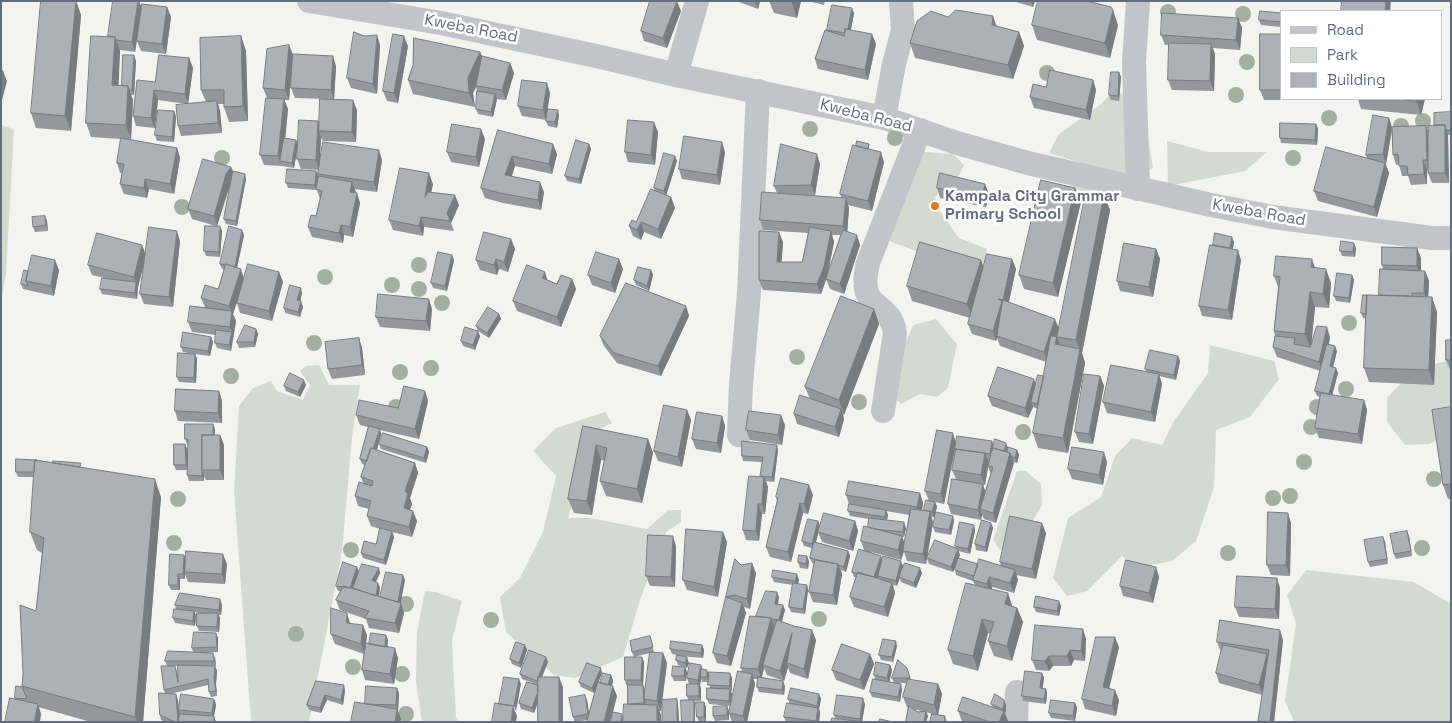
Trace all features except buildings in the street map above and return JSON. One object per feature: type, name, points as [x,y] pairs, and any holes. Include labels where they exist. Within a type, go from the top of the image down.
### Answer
[{"type":"street","name":"Kweba Road","points":[[309,1],[336,3],[441,23],[884,118],[958,143],[1138,189],[1273,217],[1451,238]]},
{"type":"street","points":[[676,74],[697,1]]},
{"type":"street","points":[[884,118],[894,64],[904,30],[901,1]]},
{"type":"street","points":[[1138,1],[1134,62],[1138,189]]},
{"type":"street","points":[[739,435],[749,293],[758,91]]},
{"type":"street","points":[[883,411],[895,333],[894,324],[891,318],[869,299],[865,289],[864,278],[868,263],[920,130]]},
{"type":"street","points":[[1016,722],[1017,692]]},
{"type":"green space","points":[[1116,88],[1145,118],[1153,168],[1123,185],[1104,200],[1072,189],[1078,162],[1049,153],[1059,134],[1101,104]]},
{"type":"green space","points":[[1,125],[14,129],[6,273],[1,304]]},
{"type":"green space","points":[[1167,141],[1209,152],[1267,152],[1245,171],[1168,186]]},
{"type":"green space","points":[[924,152],[953,154],[964,165],[960,174],[935,197],[940,211],[959,238],[987,249],[986,263],[978,267],[919,252],[889,241]]},
{"type":"green space","points":[[936,319],[957,344],[948,388],[937,397],[920,394],[901,404],[895,399],[901,353],[913,325]]},
{"type":"green space","points":[[1210,345],[1274,361],[1279,379],[1250,417],[1216,430],[1214,487],[1196,541],[1172,561],[1137,568],[1122,556],[1087,591],[1067,596],[1053,578],[1068,518],[1101,497],[1115,456],[1132,438],[1162,445],[1174,421],[1208,373]]},
{"type":"green space","points":[[1451,360],[1451,434],[1429,444],[1405,445],[1387,422],[1387,398],[1414,369]]},
{"type":"green space","points":[[319,365],[329,385],[360,385],[352,437],[342,552],[309,722],[251,722],[234,491],[239,406],[253,388],[271,381],[277,391],[303,400],[310,385],[300,371],[306,366]]},
{"type":"green space","points":[[605,412],[612,423],[590,434],[568,518],[590,518],[647,529],[668,510],[681,510],[681,522],[666,532],[640,600],[623,657],[575,678],[554,675],[506,632],[500,597],[520,578],[543,532],[556,476],[533,451],[556,428]]},
{"type":"green space","points":[[1017,471],[1026,471],[1041,484],[1042,505],[1021,541],[1000,550],[993,540]]},
{"type":"green space","points":[[1306,570],[1414,582],[1451,604],[1451,722],[1294,722],[1285,701],[1296,624],[1287,595]]},
{"type":"green space","points":[[425,591],[435,592],[462,601],[452,640],[456,718],[459,722],[422,722],[416,681],[417,632]]},
{"type":"place","name":"Kampala City Grammar Primary School","points":[[935,206]]}]
